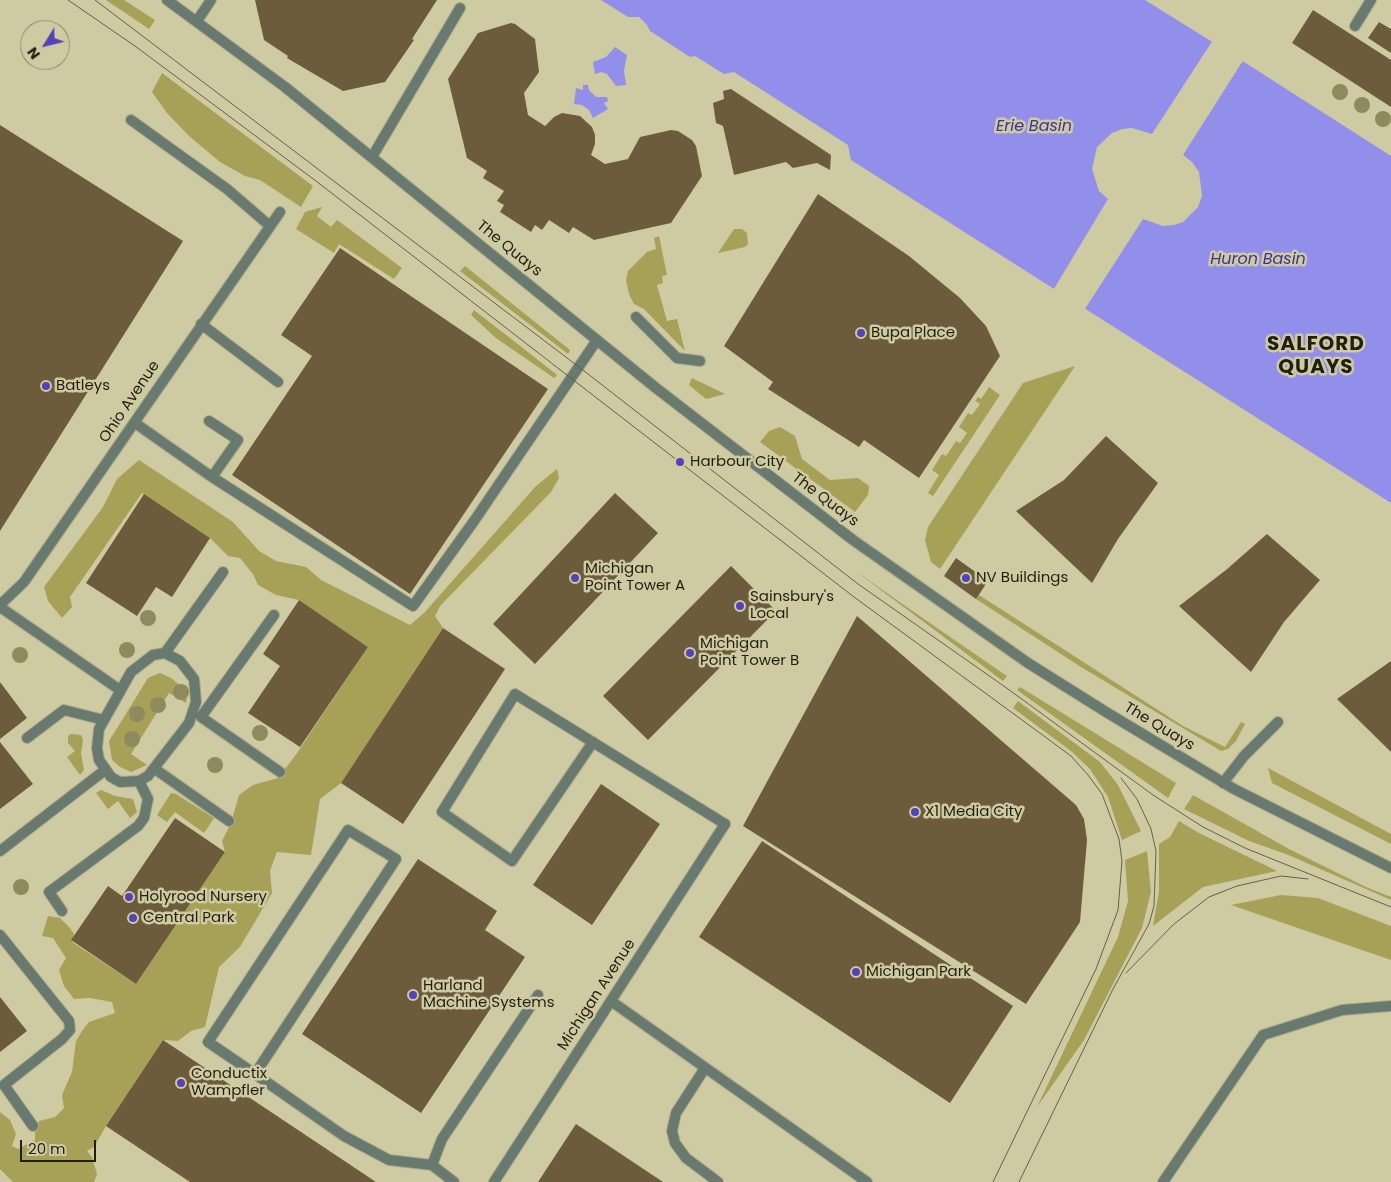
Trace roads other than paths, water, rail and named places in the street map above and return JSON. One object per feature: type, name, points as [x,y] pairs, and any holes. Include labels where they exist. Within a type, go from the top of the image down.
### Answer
[{"type":"street","name":"The Quays","points":[[167,0],[285,87],[729,445],[893,568],[1028,663],[1223,783],[1327,838],[1391,868]]},
{"type":"street","points":[[197,21],[211,0]]},
{"type":"street","points":[[1355,26],[1371,0]]},
{"type":"street","points":[[372,157],[460,8]]},
{"type":"street","points":[[131,120],[227,189],[270,226]]},
{"type":"street","name":"Ohio Avenue","points":[[0,606],[24,582],[280,212]]},
{"type":"street","points":[[636,317],[677,358],[700,361]]},
{"type":"street","points":[[201,324],[278,382]]},
{"type":"street","points":[[135,422],[212,477],[412,606],[474,521],[597,340]]},
{"type":"street","points":[[209,421],[238,440],[212,477]]},
{"type":"street","points":[[165,653],[223,572]]},
{"type":"street","points":[[0,606],[120,690]]},
{"type":"street","points":[[196,716],[194,679],[180,661],[165,653],[153,655],[131,672],[104,720],[97,738],[96,748],[105,770],[120,782],[139,781],[148,776],[196,716],[274,615]]},
{"type":"street","points":[[515,694],[592,742],[512,861],[442,812],[515,694]]},
{"type":"street","points":[[27,738],[64,710],[104,720]]},
{"type":"street","points":[[196,716],[280,772]]},
{"type":"street","points":[[1223,783],[1244,756],[1278,722]]},
{"type":"street","name":"Michigan Avenue","points":[[494,1182],[725,824],[592,742]]},
{"type":"street","points":[[155,768],[229,821]]},
{"type":"street","points":[[0,851],[105,770]]},
{"type":"street","points":[[62,911],[49,892],[138,826],[144,818],[148,798],[139,781]]},
{"type":"street","points":[[255,1074],[396,859],[348,830],[208,1042],[344,1136],[389,1160],[432,1165],[454,1182]]},
{"type":"street","points":[[0,935],[69,1021],[70,1030],[62,1038],[4,1085],[33,1126]]},
{"type":"street","points":[[432,1165],[442,1139],[538,995]]},
{"type":"street","points":[[611,1001],[867,1182]]},
{"type":"street","points":[[1163,1182],[1263,1035],[1342,1010],[1391,1006]]},
{"type":"street","points":[[705,1068],[676,1113],[672,1131],[675,1143],[686,1158],[718,1182]]},
{"type":"water","points":[[601,0],[1145,0],[1230,53],[1391,156],[1391,503],[851,160],[848,145],[734,72],[724,74],[695,56],[690,57],[650,31],[639,17],[628,17]]},
{"type":"water","points":[[615,47],[627,55],[624,71],[626,85],[616,86],[607,74],[601,72],[595,74],[593,62],[606,57]]},
{"type":"water","points":[[583,85],[588,85],[589,90],[596,97],[607,97],[608,101],[604,103],[608,109],[593,118],[589,110],[582,105],[574,104],[576,88],[583,90]]},
{"type":"tram line","points":[[68,0],[135,46],[316,181],[854,597],[1071,756],[1088,775],[1102,794],[1119,839],[1122,861],[1118,910],[1096,969],[993,1182]]},
{"type":"tram line","points":[[95,0],[579,367],[858,584],[1008,689],[1153,795],[1203,827],[1245,848],[1391,907]]},
{"type":"tram line","points":[[1019,1182],[1113,989],[1149,924],[1154,906],[1156,851],[1151,829],[1137,799],[1121,778]]},
{"type":"tram line","points":[[1126,973],[1174,924],[1209,897],[1237,886],[1281,876],[1308,879]]},
{"type":"place","name":"Bupa Place","points":[[861,333]]},
{"type":"place","name":"Batleys","points":[[46,386]]},
{"type":"place","name":"Harbour City","points":[[680,462]]},
{"type":"place","name":"Michigan Point Tower A","points":[[575,578]]},
{"type":"place","name":"NV Buildings","points":[[966,578]]},
{"type":"place","name":"Sainsbury's Local","points":[[740,606]]},
{"type":"place","name":"Michigan Point Tower B","points":[[690,653]]},
{"type":"place","name":"X1 Media City","points":[[915,812]]},
{"type":"place","name":"Holyrood Nursery","points":[[129,897]]},
{"type":"place","name":"Central Park","points":[[133,918]]},
{"type":"place","name":"Michigan Park","points":[[856,972]]},
{"type":"place","name":"Harland Machine Systems","points":[[413,995]]},
{"type":"place","name":"Conductix Wampfler","points":[[181,1083]]},
{"type":"district","name":"SALFORD QUAYS","points":[[1316,356]]},
{"type":"water label","name":"Erie Basin","points":[[1034,127]]},
{"type":"water label","name":"Huron Basin","points":[[1258,260]]}]
